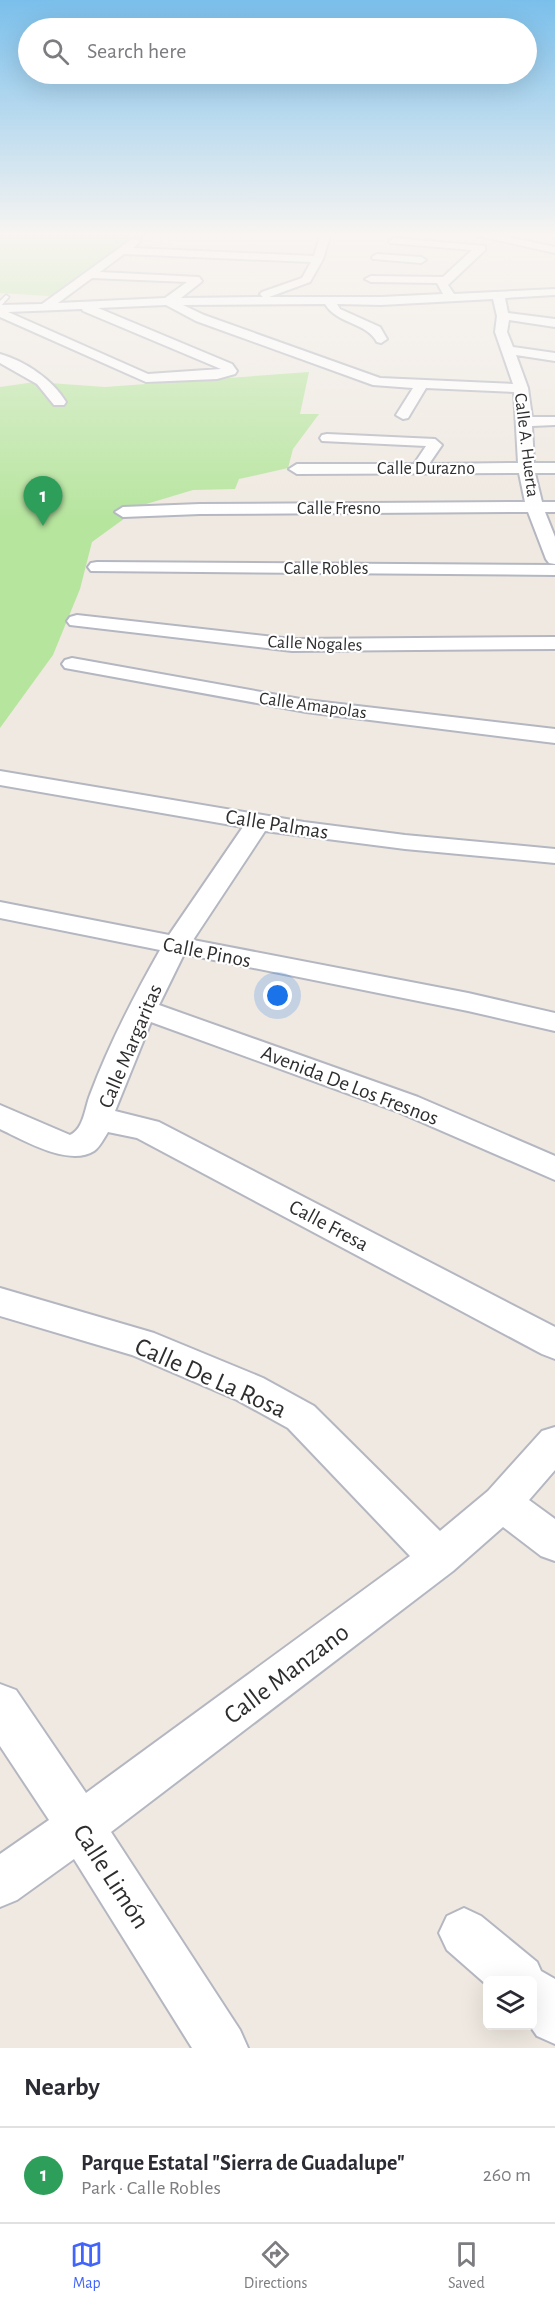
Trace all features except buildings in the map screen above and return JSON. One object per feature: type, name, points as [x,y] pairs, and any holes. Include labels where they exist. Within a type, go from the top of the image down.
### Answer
[{"type":"street","points":[[42,329],[151,379],[217,375],[230,370],[135,329]]},
{"type":"street","points":[[229,329],[370,380],[428,380],[521,388]]},
{"type":"street","points":[[373,329],[381,339]]},
{"type":"street","name":"Calle A. Huerta","points":[[501,329],[521,388],[525,422],[526,468],[535,508],[555,559]]},
{"type":"street","points":[[507,350],[555,357]]},
{"type":"street","points":[[0,358],[55,393],[59,402]]},
{"type":"street","points":[[403,415],[428,380]]},
{"type":"street","points":[[525,422],[555,421]]},
{"type":"street","points":[[327,438],[430,442],[434,445],[418,469]]},
{"type":"street","name":"Calle Durazno","points":[[297,470],[555,468]]},
{"type":"street","name":"Calle Fresno","points":[[123,512],[200,509],[555,507]]},
{"type":"street","name":"Calle Robles","points":[[97,567],[555,570]]},
{"type":"street","name":"Calle Nogales","points":[[77,621],[292,645],[555,643]]},
{"type":"street","name":"Calle Amapolas","points":[[72,664],[306,706],[555,736]]},
{"type":"street","name":"Calle Palmas","points":[[0,778],[259,822],[405,842],[491,848],[555,856]]},
{"type":"street","name":"Calle Margaritas","points":[[0,1116],[64,1143],[76,1146],[85,1141],[99,1120],[103,1097],[142,1009],[176,946],[259,822]]},
{"type":"street","name":"Calle Pinos","points":[[0,910],[468,1002],[555,1022]]},
{"type":"street","name":"Avenida De Los Fresnos","points":[[142,1009],[407,1104],[555,1169]]},
{"type":"street","name":"Calle Fresa","points":[[99,1120],[123,1123],[148,1130],[555,1344]]},
{"type":"street","name":"Calle De La Rosa","points":[[0,1302],[141,1343],[250,1389],[301,1417],[440,1557]]},
{"type":"street","name":"Calle Manzano","points":[[0,1883],[80,1826],[440,1557],[502,1503],[555,1443]]},
{"type":"street","points":[[502,1503],[555,1543]]},
{"type":"street","name":"Calle Limón","points":[[0,1706],[222,2048]]},
{"type":"street","points":[[464,1933],[514,1976]]},
{"type":"street","points":[[537,1997],[547,2006],[555,2018]]},
{"type":"green space","points":[[309,372],[300,414],[319,414],[293,449],[288,468],[239,479],[235,489],[193,490],[143,505],[92,542],[80,589],[53,655],[0,728],[0,387],[35,382],[105,387]]},
{"type":"place","name":"Parque Estatal \"Sierra de Guadalupe\"","points":[[43,526]]}]
